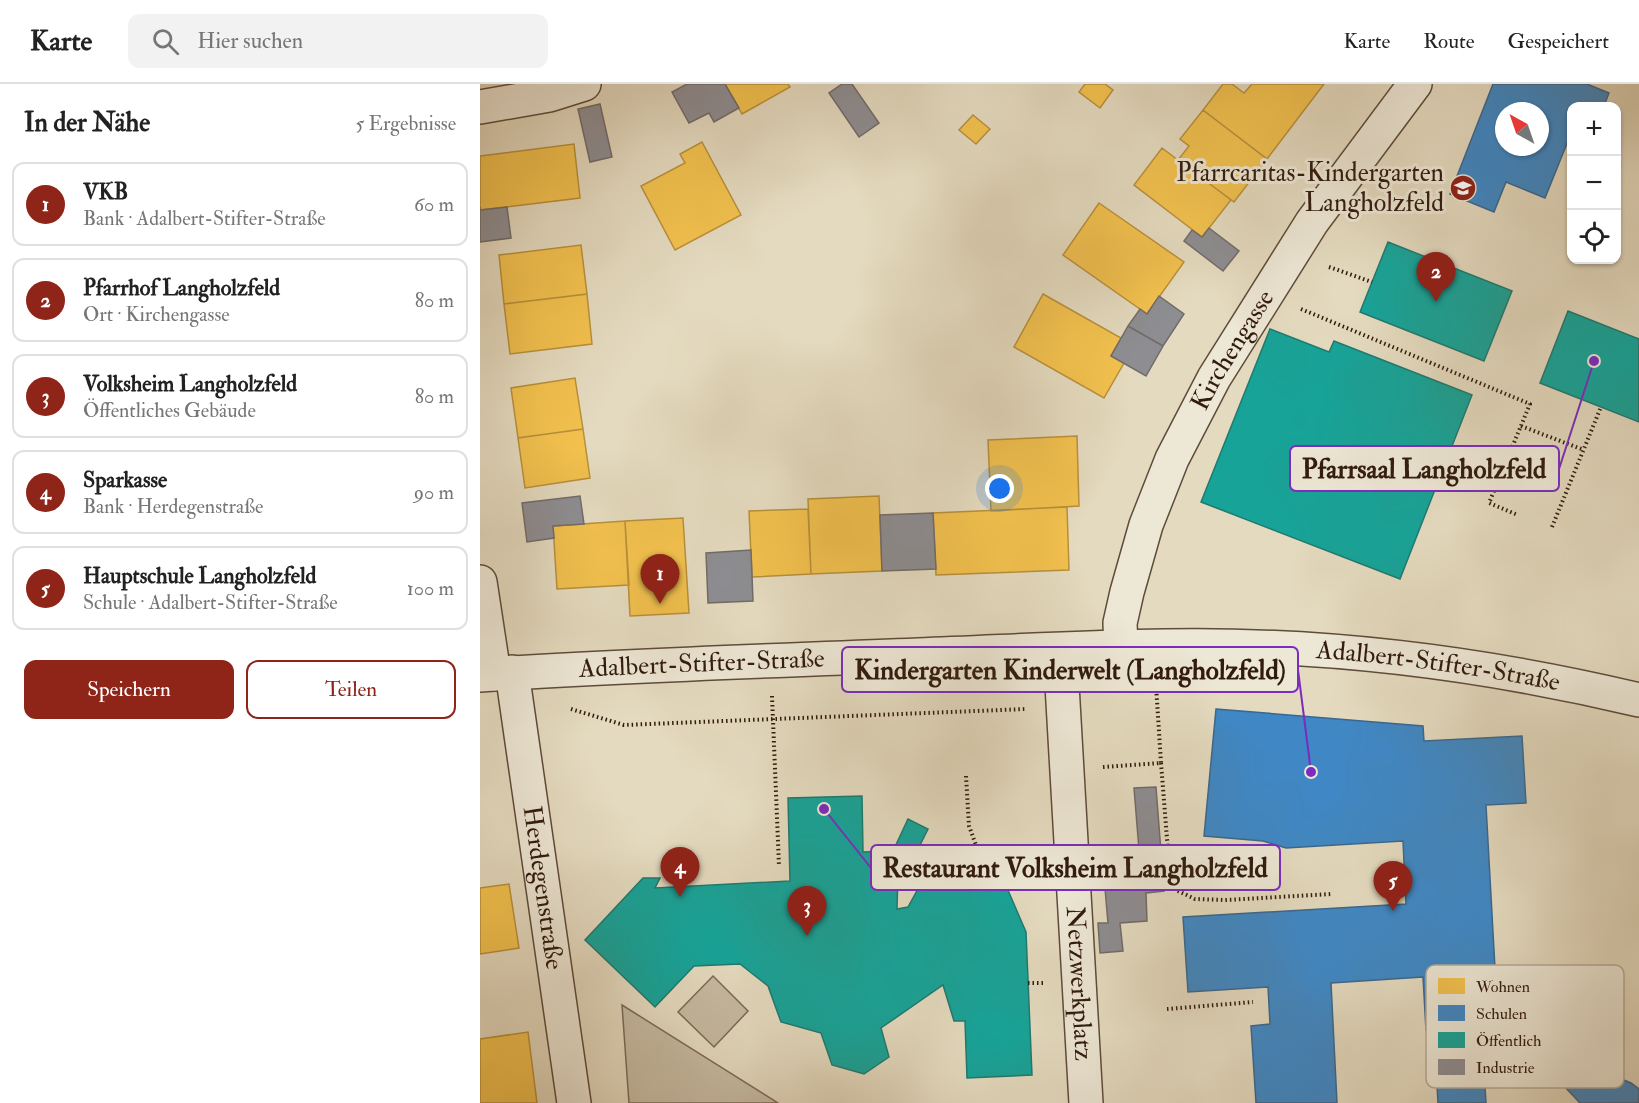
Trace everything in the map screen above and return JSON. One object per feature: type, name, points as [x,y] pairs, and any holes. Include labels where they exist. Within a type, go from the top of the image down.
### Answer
[{"type":"street","points":[[480,107],[549,94],[584,84]]},
{"type":"street","name":"Kirchengasse","points":[[1121,648],[1120,623],[1126,592],[1146,525],[1173,459],[1211,383],[1312,222],[1415,84]]},
{"type":"street","name":"Herdegenstraße","points":[[480,582],[495,674],[517,705],[574,1103]]},
{"type":"street","name":"Adalbert-Stifter-Straße","points":[[495,674],[1165,646],[1222,647],[1386,656],[1464,665],[1639,700]]},
{"type":"street","name":"Netzwerkplatz","points":[[1060,650],[1086,1103]]},
{"type":"path","points":[[1324,265],[1372,282]]},
{"type":"path","points":[[1308,312],[1530,405],[1489,503],[1518,515]]},
{"type":"path","points":[[1552,527],[1601,407]]},
{"type":"path","points":[[1521,426],[1584,450]]},
{"type":"path","points":[[1156,685],[1170,876],[1176,890],[1195,898],[1224,900],[1332,894]]},
{"type":"path","points":[[517,705],[557,704],[624,725],[1022,709],[1062,705]]},
{"type":"path","points":[[773,719],[779,867]]},
{"type":"path","points":[[1066,769],[1161,763]]},
{"type":"path","points":[[966,776],[969,826],[980,856],[981,867]]},
{"type":"path","points":[[1167,1009],[1253,1002]]},
{"type":"shaded area","points":[[713,976],[748,1011],[714,1047],[678,1012]]},
{"type":"shaded area","points":[[622,1005],[778,1103],[629,1103]]},
{"type":"building: Wohnen","points":[[725,84],[788,84],[790,87],[742,114]]},
{"type":"building: Wohnen","points":[[1085,84],[1105,84],[1113,90],[1100,108],[1079,92]]},
{"type":"building: Wohnen","points":[[1223,84],[1232,84],[1244,93],[1252,84],[1324,84],[1267,159],[1203,110]]},
{"type":"building: Wohnen","points":[[1203,110],[1267,159],[1234,202],[1178,160],[1189,146],[1180,139]]},
{"type":"building: Wohnen","points":[[973,115],[990,129],[976,144],[959,130]]},
{"type":"building: Wohnen","points":[[702,142],[741,215],[675,250],[641,186],[685,163],[680,154]]},
{"type":"building: Wohnen","points":[[574,144],[580,198],[480,210],[480,156]]},
{"type":"building: Wohnen","points":[[1162,148],[1231,200],[1202,237],[1134,185]]},
{"type":"building: Wohnen","points":[[1099,203],[1184,262],[1147,314],[1063,255]]},
{"type":"building: Wohnen","points":[[581,245],[587,294],[504,304],[499,255]]},
{"type":"building: Wohnen","points":[[587,294],[592,344],[510,354],[504,304]]},
{"type":"building: Wohnen","points":[[1043,294],[1121,338],[1111,356],[1124,363],[1104,398],[1014,347]]},
{"type":"building: Wohnen","points":[[575,378],[583,429],[518,438],[511,388]]},
{"type":"building: Wohnen","points":[[583,429],[590,478],[525,488],[518,438]]},
{"type":"building: Wohnen","points":[[1077,436],[1079,506],[991,511],[988,440]]},
{"type":"building: Wohnen","points":[[879,496],[882,571],[811,574],[808,499]]},
{"type":"building: Wohnen","points":[[1067,507],[1069,570],[936,575],[933,513]]},
{"type":"building: Wohnen","points":[[808,509],[811,574],[752,577],[749,511]]},
{"type":"building: Wohnen","points":[[683,518],[689,613],[630,616],[625,521]]},
{"type":"building: Wohnen","points":[[625,521],[629,585],[557,589],[553,526]]},
{"type":"building: Wohnen","points":[[509,884],[519,948],[480,954],[480,888]]},
{"type":"building: Wohnen","points":[[528,1032],[537,1103],[480,1103],[480,1039]]},
{"type":"building: Schulen","points":[[1493,84],[1587,84],[1609,93],[1606,102],[1567,102],[1567,143],[1545,198],[1506,182],[1494,212],[1450,194]]},
{"type":"building: Schulen","points":[[1216,709],[1423,726],[1424,741],[1522,736],[1526,803],[1486,805],[1495,965],[1426,965],[1426,1030],[1423,977],[1331,983],[1337,1103],[1256,1103],[1251,1026],[1270,1024],[1268,987],[1188,992],[1183,917],[1406,904],[1403,841],[1286,848],[1263,841],[1204,836]]},
{"type":"building: Schulen","points":[[1624,1080],[1639,1089],[1639,1103],[1580,1103],[1566,1088],[1624,1088]]},
{"type":"building: Schulen","points":[[1437,1088],[1485,1088],[1486,1103],[1438,1103]]},
{"type":"building: Öffentlich","points":[[1388,242],[1512,291],[1484,361],[1360,312]]},
{"type":"building: Öffentlich","points":[[1568,311],[1639,339],[1639,422],[1540,383]]},
{"type":"building: Öffentlich","points":[[1270,329],[1329,352],[1334,341],[1472,395],[1400,579],[1201,502]]},
{"type":"building: Öffentlich","points":[[862,796],[863,852],[893,851],[908,819],[928,829],[906,873],[898,873],[897,909],[908,907],[942,845],[1004,881],[1026,932],[1032,1075],[967,1078],[965,1021],[954,1021],[943,985],[881,1028],[889,1057],[864,1074],[832,1065],[821,1033],[781,1022],[768,986],[740,964],[694,966],[655,1007],[585,940],[643,878],[660,878],[655,888],[790,881],[788,798]]},
{"type":"building: Industrie","points":[[687,84],[725,84],[739,108],[714,122],[709,113],[689,123],[672,92]]},
{"type":"building: Industrie","points":[[842,84],[852,84],[879,123],[859,137],[829,93]]},
{"type":"building: Industrie","points":[[600,104],[612,157],[590,162],[578,109]]},
{"type":"building: Industrie","points":[[507,207],[511,238],[480,242],[480,210]]},
{"type":"building: Industrie","points":[[1209,228],[1239,251],[1223,271],[1184,241],[1192,230],[1202,237]]},
{"type":"building: Industrie","points":[[1159,296],[1184,314],[1163,346],[1128,326],[1140,309],[1147,314]]},
{"type":"building: Industrie","points":[[1128,326],[1163,346],[1146,376],[1111,356]]},
{"type":"building: Industrie","points":[[580,496],[584,524],[553,526],[554,538],[527,542],[522,503]]},
{"type":"building: Industrie","points":[[933,513],[936,569],[882,571],[880,515]]},
{"type":"building: Industrie","points":[[751,550],[753,601],[708,603],[706,553]]},
{"type":"building: Industrie","points":[[1156,787],[1164,891],[1146,893],[1147,921],[1120,923],[1123,951],[1100,953],[1098,923],[1108,923],[1103,865],[1140,862],[1134,788]]},
{"type":"place","name":"Pfarrcaritas-Kindergarten Langholzfeld","points":[[1463,188]]},
{"type":"place","name":"Pfarrhof Langholzfeld","points":[[1436,302]]},
{"type":"place","name":"Pfarrsaal Langholzfeld","points":[[1594,361]]},
{"type":"place","name":"VKB","points":[[660,604]]},
{"type":"place","name":"Kindergarten Kinderwelt (Langholzfeld)","points":[[1311,772]]},
{"type":"place","name":"Restaurant Volksheim Langholzfeld","points":[[824,809]]},
{"type":"place","name":"Sparkasse","points":[[680,897]]},
{"type":"place","name":"Hauptschule Langholzfeld","points":[[1393,911]]},
{"type":"place","name":"Volksheim Langholzfeld","points":[[807,936]]}]
